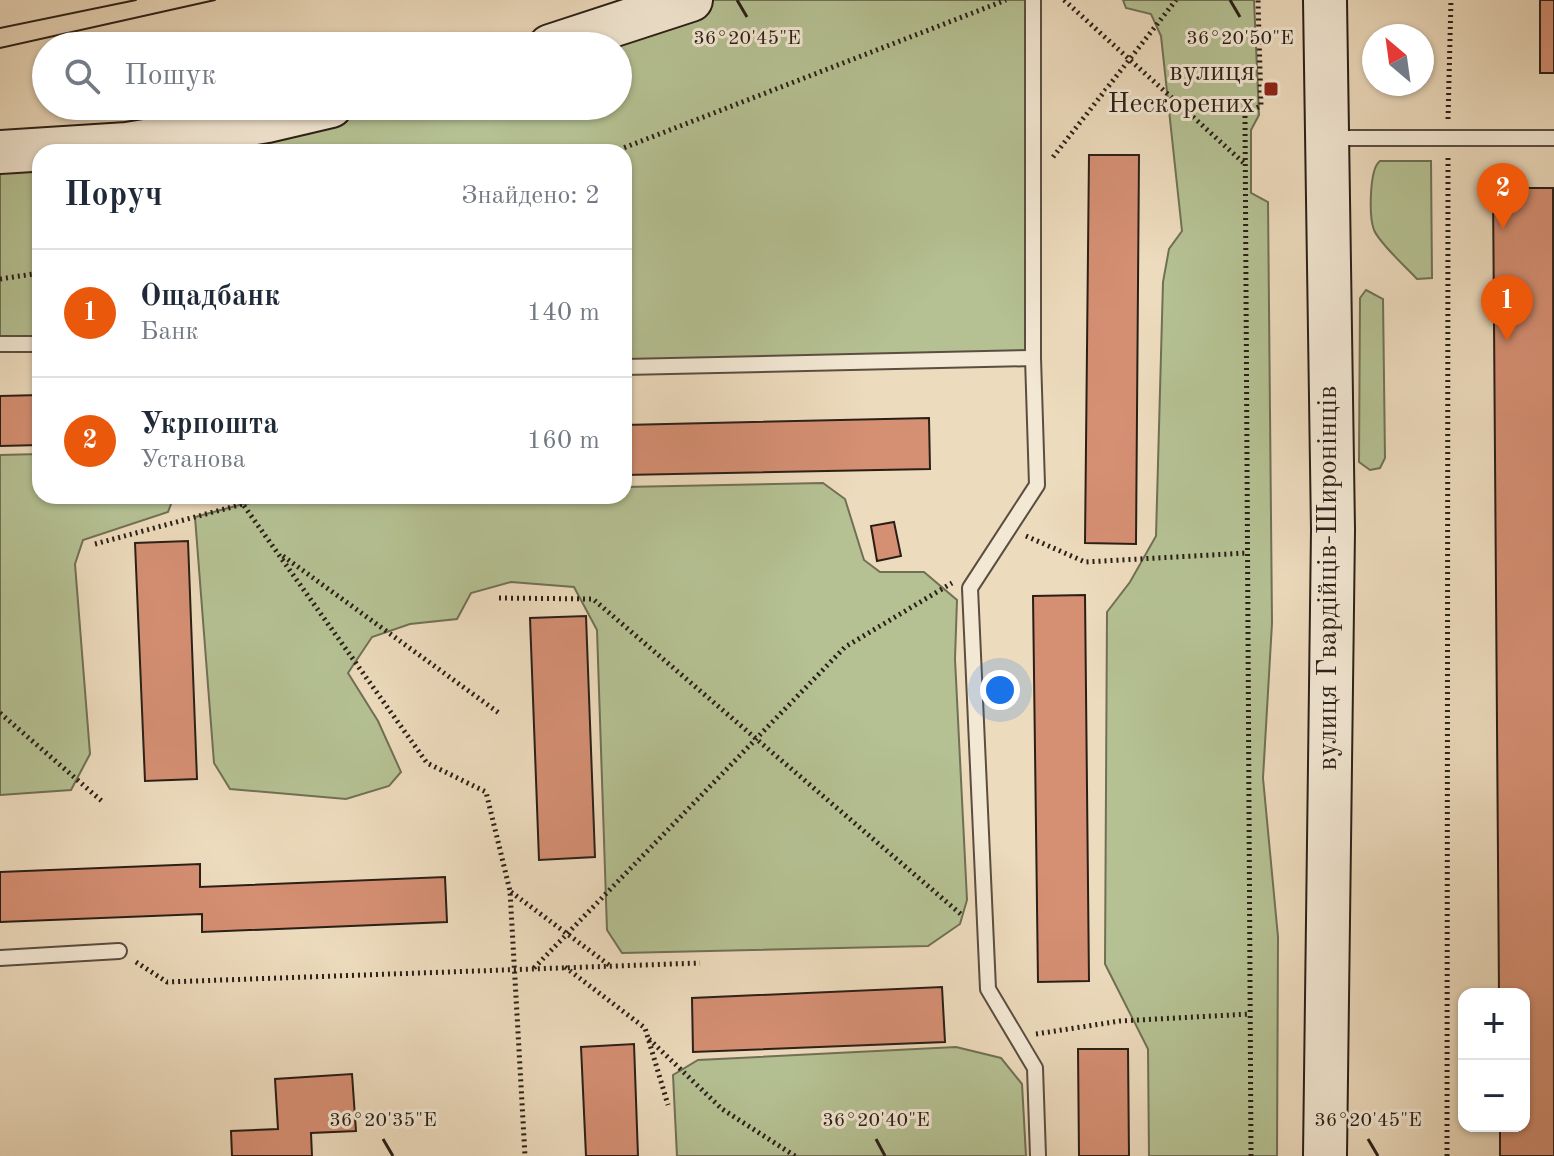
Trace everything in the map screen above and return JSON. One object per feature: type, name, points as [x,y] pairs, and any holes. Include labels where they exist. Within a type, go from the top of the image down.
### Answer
[{"type":"main road","points":[[585,32],[648,7],[691,0]]},
{"type":"main road","name":"вулиця Гвардійців-Широнінців","points":[[1325,0],[1333,530],[1325,1156]]},
{"type":"main road","points":[[103,144],[155,140],[271,120]]},
{"type":"main road","points":[[0,152],[32,150]]},
{"type":"lane","points":[[1033,0],[1033,358],[1037,485],[970,588],[988,989],[1035,1068],[1038,1156]]},
{"type":"lane","points":[[1325,138],[1554,138]]},
{"type":"lane","points":[[0,344],[32,344]]},
{"type":"lane","points":[[632,367],[1033,358]]},
{"type":"lane","points":[[0,958],[119,951]]},
{"type":"path","points":[[632,145],[1006,0]]},
{"type":"path","points":[[1064,0],[1246,165]]},
{"type":"path","points":[[1033,183],[1176,0]]},
{"type":"path","points":[[1251,1156],[1245,113],[1261,106],[1258,0]]},
{"type":"path","points":[[1447,1156],[1448,136],[1451,0]]},
{"type":"path","points":[[0,279],[32,274]]},
{"type":"path","points":[[95,544],[243,504],[427,763],[486,792],[510,891],[525,1156]]},
{"type":"path","points":[[1008,529],[1085,562],[1247,553]]},
{"type":"path","points":[[278,552],[499,713]]},
{"type":"path","points":[[534,968],[845,647],[987,562]]},
{"type":"path","points":[[499,598],[593,599],[985,934]]},
{"type":"path","points":[[0,713],[104,803]]},
{"type":"path","points":[[510,891],[609,965]]},
{"type":"path","points":[[119,951],[167,982],[700,963]]},
{"type":"path","points":[[564,966],[645,1028],[668,1105]]},
{"type":"path","points":[[1016,1037],[1120,1021],[1250,1014]]},
{"type":"path","points":[[649,1039],[722,1109],[795,1156]]},
{"type":"green space","points":[[691,0],[1033,0],[1033,358],[632,367],[632,144],[58,144],[230,120],[632,120],[632,32],[587,32]]},
{"type":"green space","points":[[1123,0],[1254,0],[1259,115],[1251,130],[1251,193],[1268,202],[1272,623],[1263,778],[1278,937],[1277,1156],[1149,1156],[1148,1049],[1105,964],[1107,612],[1130,582],[1156,536],[1163,282],[1169,249],[1182,231],[1161,36],[1151,14],[1126,8]]},
{"type":"green space","points":[[32,148],[32,344],[0,344],[0,152]]},
{"type":"green space","points":[[1380,161],[1431,161],[1432,278],[1417,279],[1374,230],[1371,194],[1374,173]]},
{"type":"green space","points":[[1366,290],[1383,299],[1385,458],[1380,468],[1370,470],[1359,462],[1360,298]]},
{"type":"green space","points":[[32,454],[32,504],[171,504],[168,512],[83,540],[75,564],[90,754],[71,790],[0,795],[0,455]]},
{"type":"green space","points":[[823,483],[845,499],[864,560],[880,572],[924,572],[957,600],[955,659],[967,900],[960,924],[928,946],[622,953],[607,930],[597,630],[574,587],[511,582],[471,593],[457,619],[410,624],[372,637],[348,673],[378,721],[401,772],[389,786],[346,799],[230,789],[214,763],[195,517],[243,504],[632,504],[632,487]]},
{"type":"green space","points":[[956,1047],[1001,1058],[1022,1084],[1026,1156],[677,1156],[673,1075],[698,1060]]},
{"type":"building","points":[[1540,0],[1554,0],[1554,73],[1540,73]]},
{"type":"building","points":[[1089,155],[1139,155],[1136,544],[1085,543]]},
{"type":"building","points":[[1493,188],[1553,188],[1554,1156],[1500,1156],[1500,1132],[1530,1132],[1530,988],[1499,988]]},
{"type":"building","points":[[32,395],[32,445],[0,446],[0,396]]},
{"type":"building","points":[[929,418],[930,469],[632,475],[632,425]]},
{"type":"building","points":[[894,522],[901,556],[877,561],[871,526]]},
{"type":"building","points":[[188,541],[197,779],[145,781],[135,543]]},
{"type":"building","points":[[1085,595],[1089,981],[1038,982],[1033,596]]},
{"type":"building","points":[[586,616],[595,857],[539,860],[530,618]]},
{"type":"building","points":[[200,864],[200,887],[445,877],[447,922],[202,932],[202,914],[0,922],[0,872]]},
{"type":"building","points":[[942,987],[945,1042],[693,1052],[692,998]]},
{"type":"building","points":[[634,1044],[638,1156],[586,1156],[581,1047]]},
{"type":"building","points":[[1078,1049],[1128,1049],[1129,1156],[1079,1156]]},
{"type":"building","points":[[352,1074],[356,1131],[311,1133],[312,1156],[232,1156],[231,1131],[278,1129],[275,1079]]},
{"type":"tram line","points":[[0,28],[136,0]]},
{"type":"tram line","points":[[72,32],[215,0]]},
{"type":"tram line","points":[[0,48],[32,41]]},
{"type":"place","name":"вулиця Нескорених","points":[[1271,89]]},
{"type":"place","name":"Укрпошта","points":[[1503,229]]},
{"type":"place","name":"Ощадбанк","points":[[1507,341]]}]
